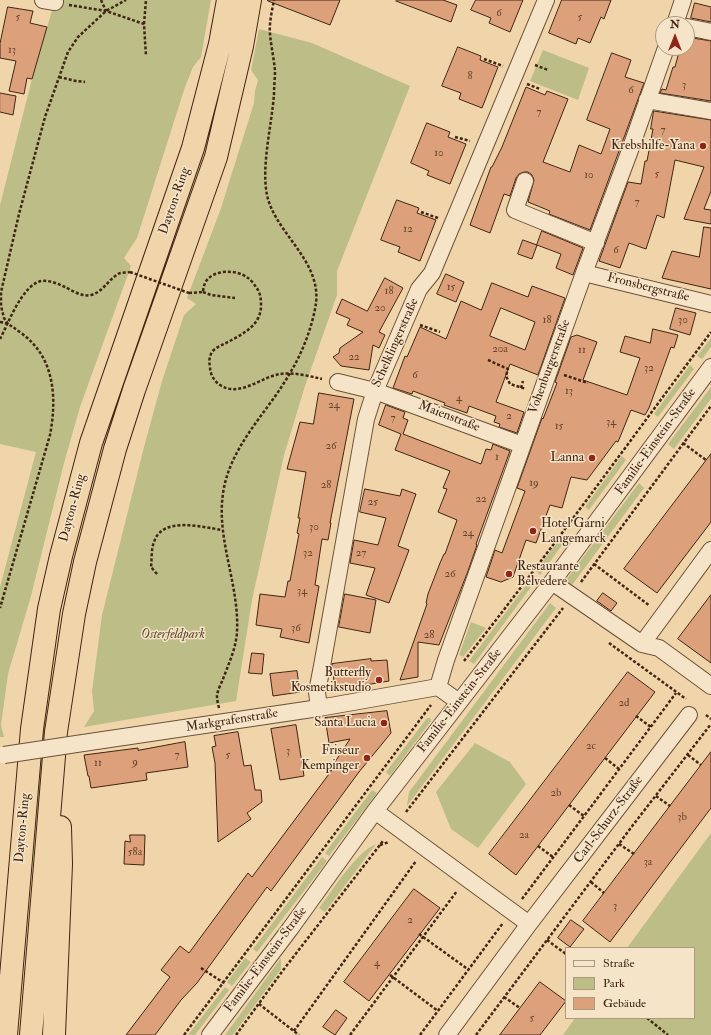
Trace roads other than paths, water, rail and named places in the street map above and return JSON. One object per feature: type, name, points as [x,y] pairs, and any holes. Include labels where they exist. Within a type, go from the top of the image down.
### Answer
[{"type":"highway","name":"Dayton-Ring","points":[[6,1035],[32,729],[40,668],[62,549],[91,443],[193,148],[220,44],[228,0]]},
{"type":"highway","name":"Dayton-Ring","points":[[31,1035],[56,732],[74,614],[85,562],[115,450],[134,390],[216,157],[242,46],[250,0]]},
{"type":"highway","points":[[54,1035],[61,864],[56,732]]},
{"type":"highway","points":[[0,956],[23,826]]},
{"type":"street","name":"Schelklingerstraße","points":[[320,708],[317,692],[364,430],[375,391],[419,289],[432,273],[546,0]]},
{"type":"street","points":[[677,16],[683,0]]},
{"type":"street","points":[[695,29],[711,32]]},
{"type":"street","name":"Vohenburgerstraße","points":[[438,687],[446,660],[522,445],[663,56]]},
{"type":"street","points":[[648,100],[711,112]]},
{"type":"street","points":[[525,181],[515,210],[596,243]]},
{"type":"street","name":"Fronsbergstraße","points":[[584,273],[711,304]]},
{"type":"street","name":"Familie-Einstein-Straße","points":[[210,1035],[241,995],[375,811],[552,582],[711,367]]},
{"type":"street","name":"Maienstraße","points":[[338,382],[375,391],[522,445]]},
{"type":"street","points":[[642,644],[711,550]]},
{"type":"street","points":[[552,582],[567,602],[642,644],[659,648],[711,686]]},
{"type":"street","points":[[438,687],[459,702]]},
{"type":"street","name":"Markgrafenstraße","points":[[2,755],[320,708],[438,687]]},
{"type":"street","name":"Carl-Schurz-Straße","points":[[446,1035],[693,709]]},
{"type":"street","points":[[375,811],[529,924]]},
{"type":"place","name":"Krebshilfe-Yana","points":[[703,146]]},
{"type":"place","name":"Lanna","points":[[592,458]]},
{"type":"place","name":"Hotel Garni Langemarck","points":[[533,531]]},
{"type":"place","name":"Restaurante Belvedere","points":[[509,574]]},
{"type":"place","name":"Butterfly Kosmetikstudio","points":[[379,680]]},
{"type":"place","name":"Santa Lucia","points":[[384,723]]},
{"type":"place","name":"Friseur Kempinger","points":[[367,758]]},
{"type":"park label","name":"Osterfeldpark","points":[[173,635]]}]
